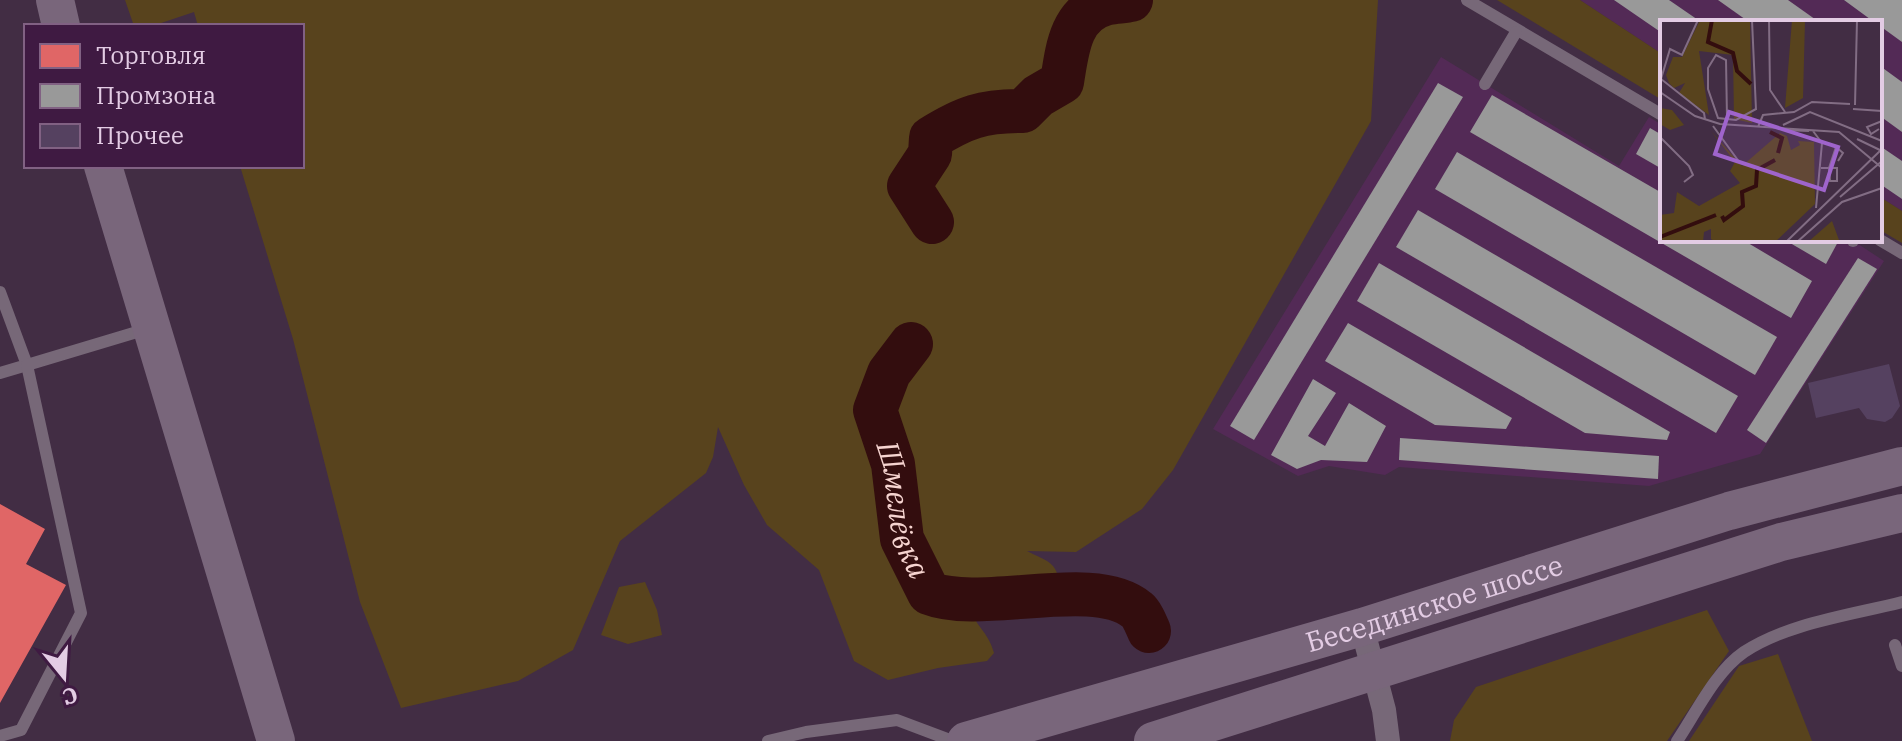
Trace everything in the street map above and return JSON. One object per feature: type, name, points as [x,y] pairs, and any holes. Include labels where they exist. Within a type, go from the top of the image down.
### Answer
[{"type":"main road","points":[[55,0],[61,24]]},
{"type":"main road","points":[[104,168],[154,327],[274,737]]},
{"type":"main road","name":"Бесединское шоссе","points":[[966,741],[1362,627],[1729,511],[1902,466]]},
{"type":"main road","name":"Бесединское шоссе","points":[[1153,741],[1781,542],[1902,513]]},
{"type":"street","points":[[1362,627],[1388,741]]},
{"type":"lane","points":[[1467,0],[1516,32],[1660,114]]},
{"type":"lane","points":[[1485,84],[1516,32]]},
{"type":"lane","points":[[1882,241],[1902,253]]},
{"type":"lane","points":[[0,292],[27,365],[81,613],[21,730],[0,736]]},
{"type":"lane","points":[[0,373],[154,327]]},
{"type":"lane","points":[[1677,741],[1724,671],[1743,653],[1778,635],[1902,602]]},
{"type":"lane","points":[[1895,645],[1902,666]]},
{"type":"lane","points":[[768,741],[806,732],[897,720],[953,741]]},
{"type":"shaded area","points":[[125,0],[1378,0],[1371,121],[1173,470],[1142,509],[1076,552],[1027,551],[1052,565],[1059,581],[1055,585],[980,590],[973,610],[994,653],[987,661],[888,680],[854,661],[819,570],[767,525],[744,485],[718,427],[713,457],[706,473],[620,541],[573,650],[518,681],[401,708],[360,602],[293,339],[241,168],[304,168],[304,24],[197,24],[194,12],[158,24],[133,24]]},
{"type":"shaded area","points":[[1497,0],[1580,0],[1660,53],[1660,99]]},
{"type":"shaded area","points":[[1580,0],[1902,0],[1902,211],[1882,198],[1882,20],[1660,20],[1660,53]]},
{"type":"shaded area","points":[[1441,57],[1619,166],[1649,117],[1660,124],[1660,242],[1855,242],[1884,261],[1760,454],[1649,486],[1399,467],[1385,475],[1329,466],[1298,476],[1213,429]]},
{"type":"shaded area","points":[[1882,198],[1902,211],[1902,243],[1882,231]]},
{"type":"shaded area","points":[[645,582],[657,610],[662,635],[628,644],[601,635],[619,587]]},
{"type":"shaded area","points":[[1707,610],[1729,651],[1667,741],[1450,741],[1454,720],[1476,687]]},
{"type":"shaded area","points":[[1778,654],[1812,741],[1689,741],[1739,666]]},
{"type":"building: Торговля","points":[[0,504],[45,529],[26,564],[66,585],[0,703]]},
{"type":"building: Промзона","points":[[1614,0],[1669,0],[1698,20],[1660,20],[1660,32]]},
{"type":"building: Промзона","points":[[1718,0],[1788,0],[1816,20],[1746,20]]},
{"type":"building: Промзона","points":[[1844,0],[1902,0],[1902,42],[1882,27],[1882,20],[1871,20]]},
{"type":"building: Промзона","points":[[1882,67],[1902,82],[1902,132],[1882,117]]},
{"type":"building: Промзона","points":[[1438,83],[1463,97],[1254,440],[1230,426]]},
{"type":"building: Промзона","points":[[1492,95],[1660,192],[1660,242],[1746,242],[1812,281],[1791,318],[1470,132]]},
{"type":"building: Промзона","points":[[1650,128],[1660,134],[1660,168],[1636,154]]},
{"type":"building: Промзона","points":[[1882,147],[1902,161],[1902,199],[1882,185]]},
{"type":"building: Промзона","points":[[1457,152],[1777,337],[1755,375],[1435,189]]},
{"type":"building: Промзона","points":[[1418,210],[1738,396],[1716,433],[1396,247]]},
{"type":"building: Промзона","points":[[1788,242],[1838,242],[1826,264]]},
{"type":"building: Промзона","points":[[1858,258],[1877,269],[1766,443],[1747,430]]},
{"type":"building: Промзона","points":[[1379,263],[1670,432],[1667,440],[1585,433],[1357,301]]},
{"type":"building: Промзона","points":[[1348,323],[1512,418],[1506,429],[1435,425],[1325,361]]},
{"type":"building: Промзона","points":[[1313,379],[1336,393],[1308,436],[1325,446],[1349,403],[1386,426],[1367,462],[1321,460],[1297,469],[1271,455]]},
{"type":"building: Промзона","points":[[1400,438],[1659,456],[1658,479],[1399,460]]},
{"type":"building: Прочее","points":[[1889,364],[1900,406],[1892,418],[1885,422],[1867,419],[1859,408],[1816,418],[1808,383]]},
{"type":"waterway","name":"Шмелёвка","points":[[932,222],[909,186],[930,154],[931,138],[974,117],[1023,111],[1038,96],[1062,82],[1072,35],[1084,16],[1105,4],[1131,0]]},
{"type":"waterway","name":"Шмелёвка","points":[[911,344],[889,373],[875,410],[893,464],[902,539],[929,593],[978,599],[1094,595],[1118,600],[1137,610],[1149,631]]}]
